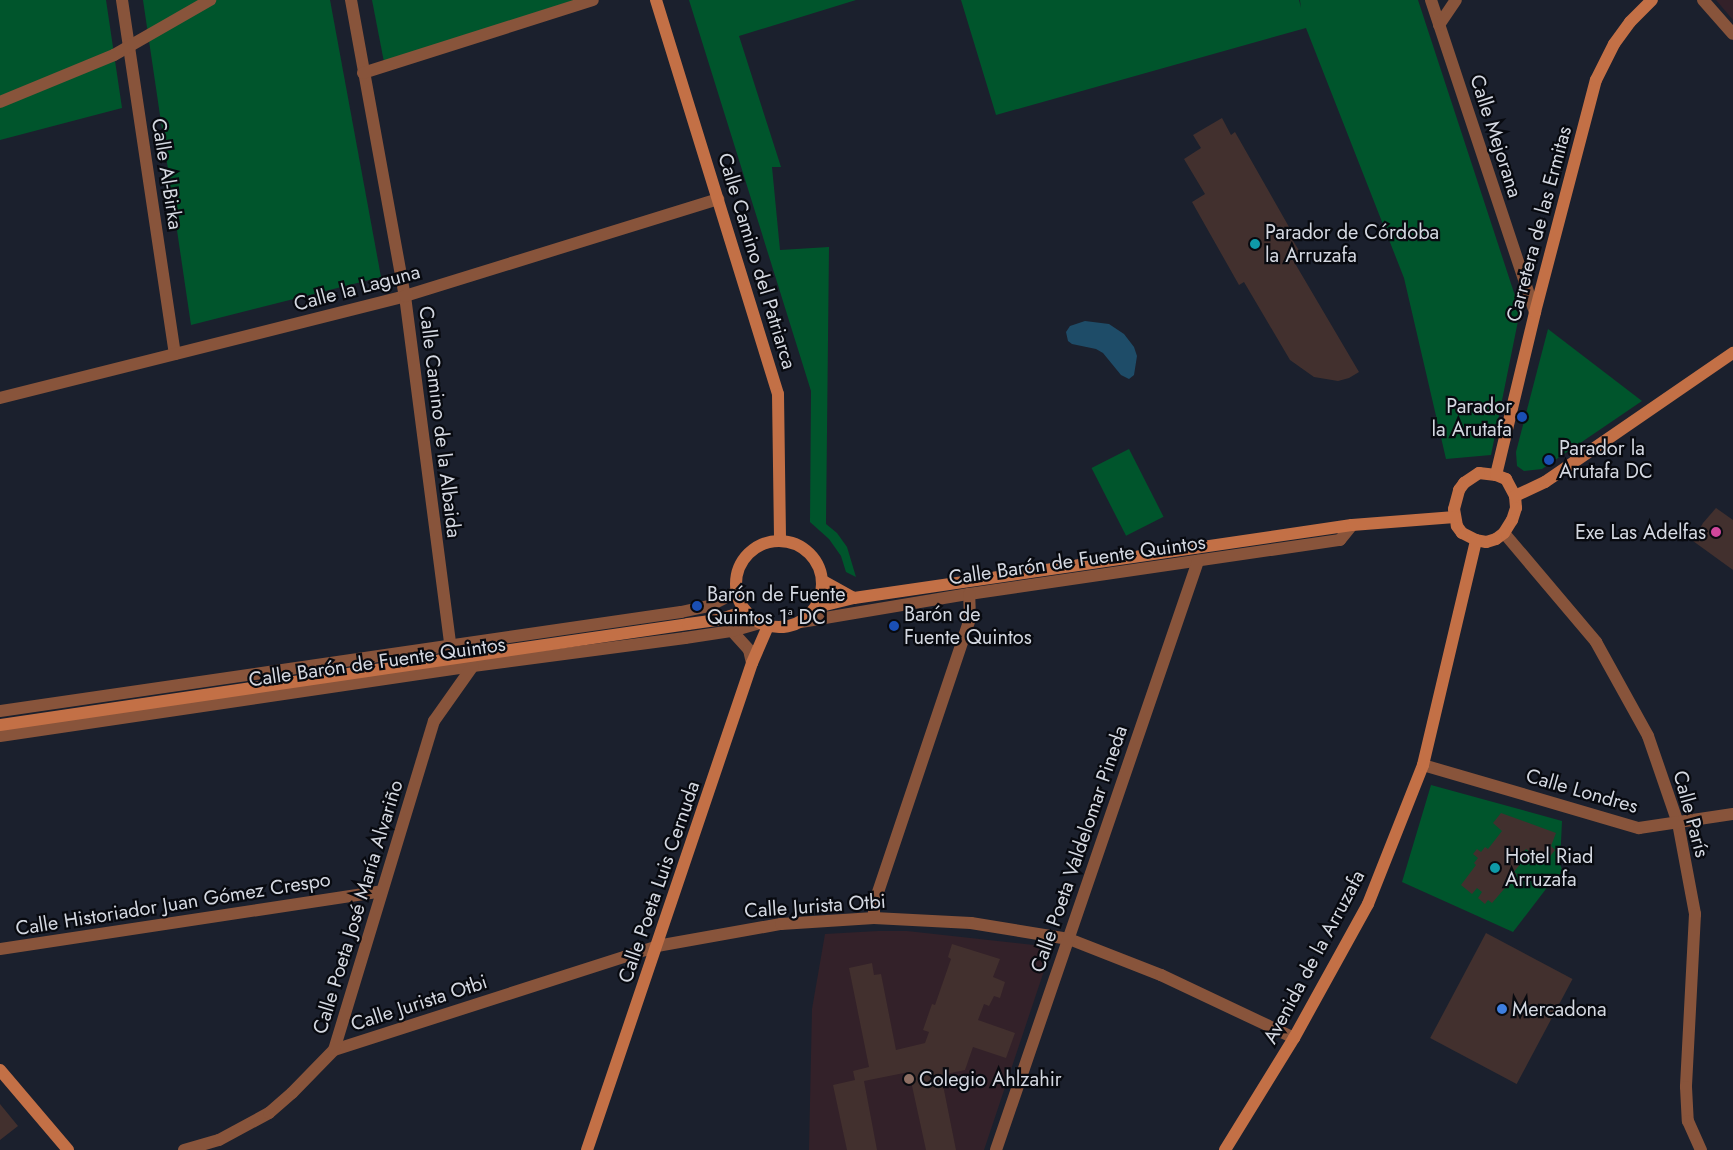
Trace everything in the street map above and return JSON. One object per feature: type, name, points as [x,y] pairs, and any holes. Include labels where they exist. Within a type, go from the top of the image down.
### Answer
[{"type":"street","name":"Calle Al-Birka","points":[[122,0],[175,354]]},
{"type":"street","points":[[0,102],[114,55],[210,0]]},
{"type":"street","name":"Calle Camino de la Albaida","points":[[351,0],[405,296],[450,644]]},
{"type":"street","points":[[364,73],[592,0]]},
{"type":"street","name":"Calle Camino del Patriarca","points":[[656,0],[778,394],[780,540]]},
{"type":"street","name":"Calle Mejorana","points":[[1431,0],[1535,312]]},
{"type":"street","points":[[1439,25],[1456,0]]},
{"type":"street","name":"Carretera de las Ermitas","points":[[1496,474],[1535,312],[1596,80],[1614,44],[1630,22],[1652,0]]},
{"type":"street","points":[[1703,0],[1733,34]]},
{"type":"street","name":"Calle la Laguna","points":[[0,398],[405,296],[718,200]]},
{"type":"street","points":[[1515,496],[1545,482],[1733,353]]},
{"type":"street","points":[[1479,473],[1496,474],[1506,479],[1515,496],[1516,508],[1512,520],[1504,533],[1496,539],[1486,542],[1476,540],[1462,533],[1455,517],[1456,498],[1464,482],[1479,473]]},
{"type":"street","name":"Calle Barón de Fuente Quintos","points":[[816,607],[854,598],[1352,525],[1455,517]]},
{"type":"street","name":"Calle Barón de Fuente Quintos","points":[[801,622],[969,594],[1340,540],[1352,525]]},
{"type":"street","name":"Calle París","points":[[1504,533],[1596,642],[1648,736],[1678,823],[1695,914],[1686,1087],[1688,1121],[1701,1150]]},
{"type":"street","points":[[780,540],[800,546],[812,555],[819,567],[823,581],[822,594],[816,607],[801,622],[791,626],[764,625],[746,611],[736,592],[736,578],[740,564],[748,553],[760,545],[780,540]]},
{"type":"street","name":"Avenida de la Arruzafa","points":[[1225,1150],[1294,1038],[1368,904],[1423,765],[1476,540]]},
{"type":"street","name":"Calle Poeta Valdelomar Pineda","points":[[996,1150],[1198,561]]},
{"type":"street","points":[[823,581],[854,598]]},
{"type":"street","name":"Calle Barón de Fuente Quintos","points":[[0,710],[681,612],[708,606],[736,592]]},
{"type":"street","points":[[874,918],[874,904],[970,618],[969,594]]},
{"type":"street","name":"Calle Barón de Fuente Quintos","points":[[0,725],[718,620],[746,611]]},
{"type":"street","name":"Calle Barón de Fuente Quintos","points":[[0,736],[764,625]]},
{"type":"street","name":"Calle Poeta Luis Cernuda","points":[[587,1150],[764,625]]},
{"type":"street","points":[[732,631],[749,650],[752,663]]},
{"type":"street","name":"Calle Poeta José María Alvariño","points":[[184,1150],[219,1140],[269,1113],[292,1093],[334,1050],[434,721],[473,666]]},
{"type":"street","name":"Calle Londres","points":[[1423,765],[1639,828],[1733,814]]},
{"type":"street","name":"Calle Historiador Juan Gómez Crespo","points":[[0,949],[382,892]]},
{"type":"street","name":"Calle Jurista Otbi","points":[[334,1050],[657,946],[781,924],[874,918],[971,923],[1069,938],[1161,974],[1294,1038]]},
{"type":"street","points":[[0,1070],[68,1150]]},
{"type":"shaded area","points":[[1716,0],[1733,0],[1733,20]]},
{"type":"shaded area","name":"Colegio Ahlzahir","points":[[907,931],[1052,947],[984,1150],[809,1150],[812,1009],[825,934]]},
{"type":"green space","points":[[0,0],[106,0],[122,108],[0,140]]},
{"type":"green space","points":[[143,0],[330,0],[381,277],[191,325]]},
{"type":"green space","points":[[372,0],[578,0],[384,62]]},
{"type":"green space","points":[[689,0],[856,0],[739,36],[781,167],[772,167],[780,250],[829,247],[826,524],[837,533],[847,547],[856,577],[846,572],[841,556],[829,539],[810,522],[811,391]]},
{"type":"green space","points":[[961,0],[1299,0],[1301,8],[1300,0],[1418,0],[1520,311],[1491,455],[1446,459],[1404,278],[1306,28],[996,115]]},
{"type":"green space","points":[[1548,329],[1642,401],[1542,469],[1524,471],[1517,466],[1516,452]]},
{"type":"green space","points":[[1129,449],[1164,517],[1126,536],[1092,468]]},
{"type":"green space","points":[[1431,785],[1562,821],[1560,864],[1566,880],[1556,886],[1549,885],[1513,932],[1402,882]]},
{"type":"water","points":[[1085,321],[1109,324],[1124,334],[1134,347],[1137,356],[1134,375],[1129,379],[1121,375],[1103,353],[1096,349],[1072,344],[1068,341],[1066,332],[1070,326]]},
{"type":"building","name":"Parador de Córdoba la Arruzafa","points":[[1222,118],[1231,135],[1235,132],[1293,234],[1290,236],[1300,252],[1293,260],[1359,372],[1349,378],[1338,381],[1314,377],[1290,360],[1244,282],[1239,285],[1192,202],[1205,194],[1184,159],[1201,148],[1193,135]]},
{"type":"building","name":"Exe Las Adelfas","points":[[1716,508],[1733,520],[1733,570],[1693,541],[1703,523]]},
{"type":"building","name":"Hotel Riad Arruzafa","points":[[1501,813],[1556,833],[1551,846],[1555,850],[1545,863],[1526,849],[1523,853],[1527,855],[1514,872],[1517,874],[1492,903],[1488,900],[1485,904],[1478,898],[1482,892],[1477,888],[1472,894],[1461,885],[1476,865],[1474,863],[1478,858],[1473,854],[1477,849],[1481,852],[1485,847],[1488,849],[1502,831],[1493,823]]},
{"type":"building","name":"Mercadona","points":[[1486,933],[1573,979],[1517,1084],[1430,1038]]},
{"type":"building","points":[[952,944],[1000,959],[993,977],[1005,982],[1000,998],[994,996],[989,1006],[984,1004],[978,1020],[1015,1033],[1006,1058],[973,1047],[965,1070],[941,1075],[956,1150],[926,1150],[909,1072],[864,1081],[877,1150],[847,1150],[833,1085],[855,1080],[853,1071],[869,1067],[849,968],[872,963],[874,975],[881,974],[896,1050],[925,1043],[929,1032],[923,1030],[932,1004],[935,1005],[951,959],[948,957]]},
{"type":"building","points":[[0,1104],[18,1126],[0,1140]]},
{"type":"place","name":"Parador de Córdoba la Arruzafa","points":[[1255,244]]},
{"type":"place","name":"Parador la Arutafa","points":[[1522,417]]},
{"type":"place","name":"Parador la Arutafa DC","points":[[1549,460]]},
{"type":"place","name":"Exe Las Adelfas","points":[[1716,532]]},
{"type":"place","name":"Barón de Fuente Quintos 1ª DC","points":[[697,606]]},
{"type":"place","name":"Barón de Fuente Quintos","points":[[894,626]]},
{"type":"place","name":"Hotel Riad Arruzafa","points":[[1495,868]]},
{"type":"place","name":"Mercadona","points":[[1502,1009]]},
{"type":"place","name":"Colegio Ahlzahir","points":[[909,1079]]}]
